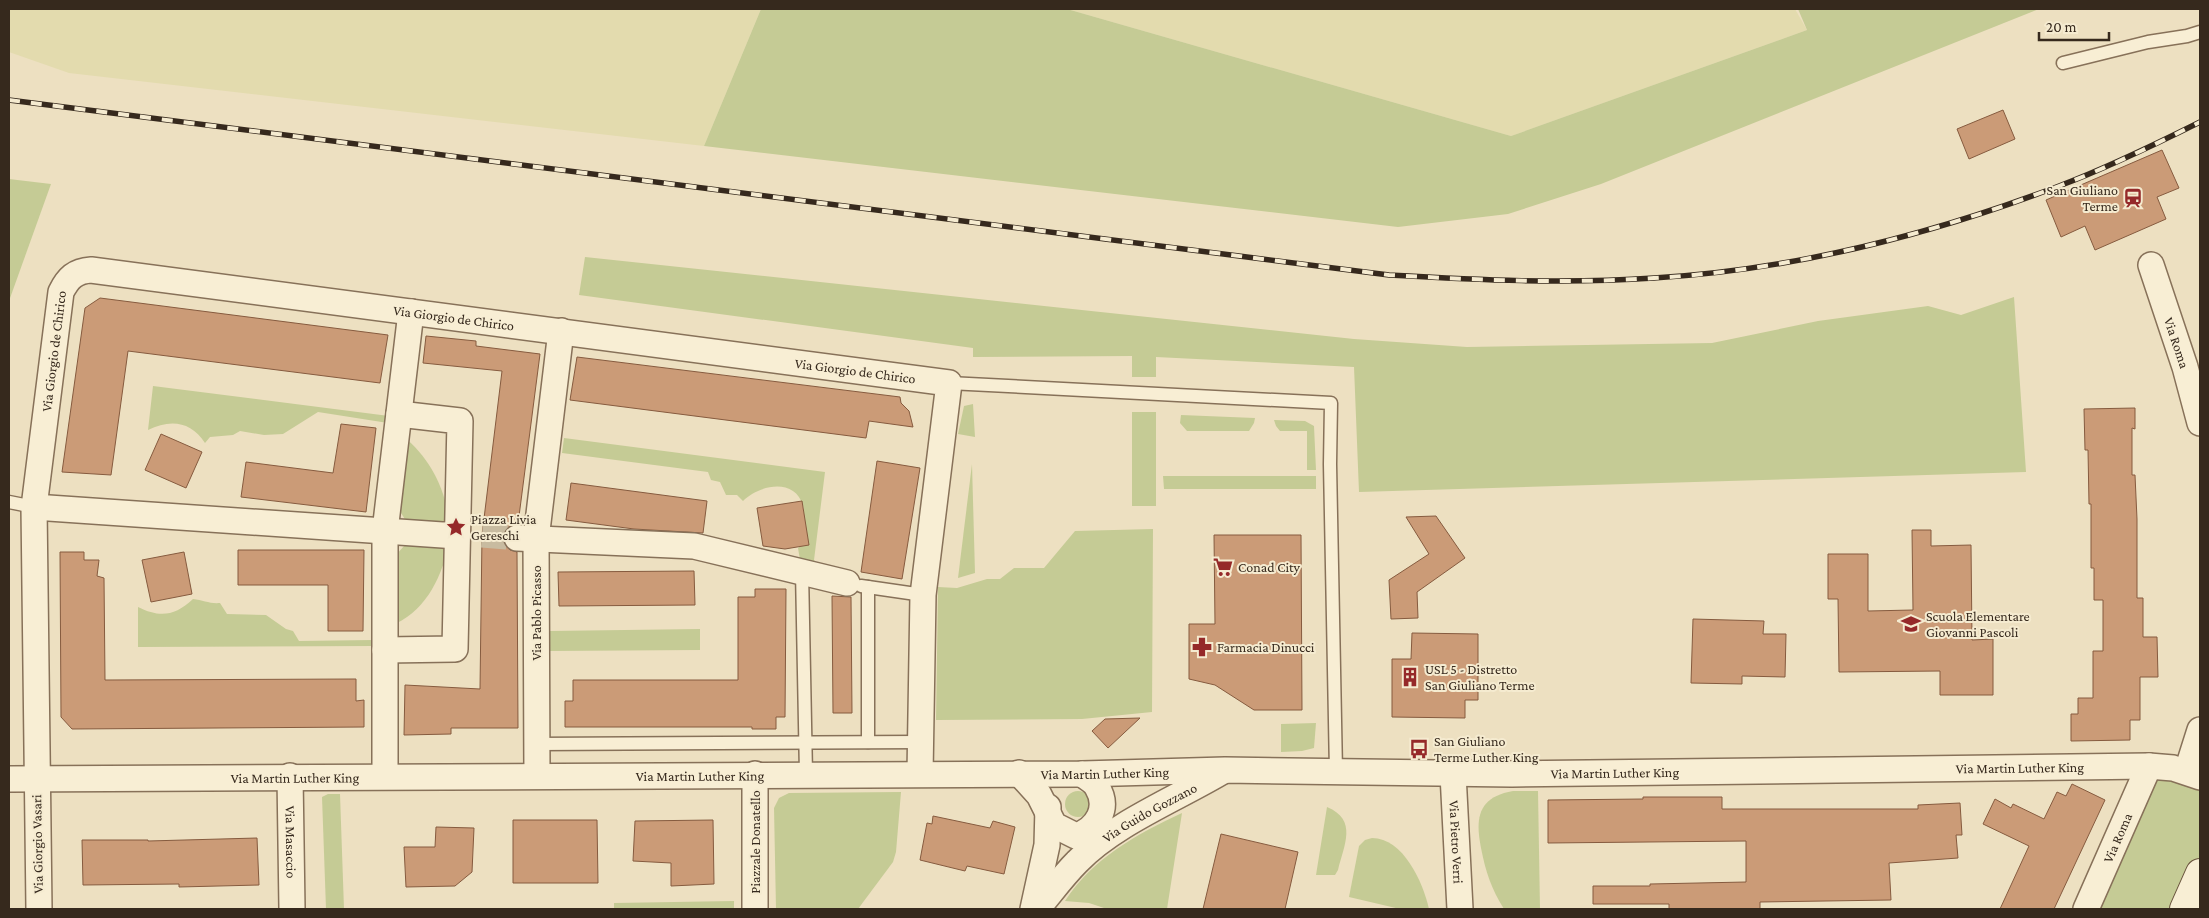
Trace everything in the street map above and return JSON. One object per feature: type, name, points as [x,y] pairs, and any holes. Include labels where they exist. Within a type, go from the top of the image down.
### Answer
[{"type":"main road","points":[[2184,909],[2200,873]]},
{"type":"street","name":"Via Roma","points":[[2151,265],[2185,367],[2200,423]]},
{"type":"street","name":"Via Giorgio de Chirico","points":[[36,778],[34,507],[61,292],[66,282],[82,270],[949,383]]},
{"type":"street","points":[[385,776],[385,531],[411,312]]},
{"type":"street","name":"Via Pablo Picasso","points":[[537,776],[526,538],[561,332]]},
{"type":"street","points":[[920,774],[923,596],[949,383]]},
{"type":"street","points":[[385,650],[455,648],[460,421],[399,414]]},
{"type":"street","points":[[34,507],[457,536]]},
{"type":"street","points":[[526,538],[694,546],[857,585]]},
{"type":"street","points":[[2194,774],[2200,730]]},
{"type":"street","name":"Via Roma","points":[[2086,909],[2149,766]]},
{"type":"street","name":"Via Martin Luther King","points":[[9,778],[1077,774],[1226,770],[1453,774],[2149,766],[2194,774]]},
{"type":"street","name":"Via Guido Gozzano","points":[[1037,909],[1077,861],[1128,824],[1226,770]]},
{"type":"street","name":"Via Guido Gozzano","points":[[1019,773],[1039,796],[1054,825],[1076,836],[1089,831]]},
{"type":"street","name":"Piazzale Donatello","points":[[755,774],[755,909]]},
{"type":"street","points":[[1033,909],[1047,845],[1047,799],[1054,784],[1077,774]]},
{"type":"street","name":"Via Guido Gozzano","points":[[1077,774],[1097,785],[1102,800],[1099,819],[1089,831],[1077,861]]},
{"type":"street","name":"Via Pietro Verri","points":[[1453,774],[1460,909]]},
{"type":"street","name":"Via Masaccio","points":[[290,776],[292,909]]},
{"type":"street","name":"Via Giorgio Vasari","points":[[36,778],[39,909]]},
{"type":"lane","points":[[2063,63],[2148,42],[2200,32]]},
{"type":"lane","points":[[949,383],[1331,403],[1330,464],[1336,772]]},
{"type":"lane","points":[[9,502],[34,507]]},
{"type":"lane","points":[[802,571],[806,774]]},
{"type":"lane","points":[[868,742],[857,585],[923,596]]},
{"type":"lane","points":[[536,744],[920,742]]},
{"type":"shaded area","points":[[9,9],[761,9],[704,146],[69,73],[9,52]]},
{"type":"shaded area","points":[[1067,9],[1795,9],[1807,30],[1511,136]]},
{"type":"green space","points":[[761,9],[1067,9],[1511,136],[1807,30],[1798,9],[2039,9],[1601,184],[1508,214],[1398,227],[704,146]]},
{"type":"green space","points":[[9,179],[51,184],[9,301]]},
{"type":"green space","points":[[585,257],[1354,339],[1467,347],[1712,343],[1818,321],[1928,306],[1961,315],[2014,297],[2026,472],[1359,492],[1354,367],[1156,357],[1156,377],[1132,377],[1132,356],[973,357],[973,348],[579,295]]},
{"type":"green space","points":[[153,386],[389,416],[388,423],[318,412],[283,434],[264,435],[240,431],[233,435],[210,437],[205,443],[193,430],[180,424],[164,424],[148,430]]},
{"type":"green space","points":[[973,404],[975,437],[958,434],[964,406]]},
{"type":"green space","points":[[1132,412],[1156,412],[1156,506],[1132,506]]},
{"type":"green space","points":[[1181,415],[1255,418],[1249,431],[1187,431],[1180,423]]},
{"type":"green space","points":[[1274,420],[1305,421],[1314,426],[1316,470],[1307,470],[1307,431],[1280,431]]},
{"type":"green space","points":[[402,435],[421,454],[435,475],[448,511],[450,525],[406,521],[398,508]]},
{"type":"green space","points":[[564,438],[825,472],[814,560],[821,570],[801,566],[798,548],[802,545],[801,521],[804,508],[799,497],[793,491],[785,487],[767,488],[750,495],[743,501],[737,495],[726,495],[720,482],[711,480],[708,472],[562,453]]},
{"type":"green space","points":[[972,464],[975,573],[958,578]]},
{"type":"green space","points":[[1163,476],[1316,476],[1316,489],[1164,489]]},
{"type":"green space","points":[[1153,529],[1152,712],[1082,719],[936,720],[938,587],[957,588],[987,579],[1000,579],[1014,568],[1044,568],[1075,531]]},
{"type":"green space","points":[[405,545],[448,547],[441,572],[429,594],[412,613],[402,621],[390,626],[395,556]]},
{"type":"green space","points":[[193,599],[220,603],[227,614],[266,615],[286,629],[293,631],[299,641],[373,640],[374,646],[138,647],[138,607],[153,613],[167,614],[180,609]]},
{"type":"green space","points":[[700,629],[700,650],[549,651],[549,631]]},
{"type":"green space","points":[[1316,723],[1314,748],[1302,751],[1281,752],[1281,724]]},
{"type":"green space","points":[[2149,766],[2200,777],[2200,872],[2184,909],[2086,909]]},
{"type":"green space","points":[[1078,791],[1087,795],[1091,804],[1087,813],[1078,817],[1069,813],[1065,804],[1069,795]]},
{"type":"green space","points":[[1513,791],[1538,791],[1540,909],[1504,909],[1492,887],[1483,857],[1479,837],[1479,818],[1482,810],[1492,798]]},
{"type":"green space","points":[[901,792],[896,852],[893,862],[858,909],[776,909],[774,808],[779,798],[789,793]]},
{"type":"green space","points":[[328,794],[340,794],[344,909],[326,909],[322,797]]},
{"type":"green space","points":[[1327,807],[1337,812],[1343,819],[1346,826],[1345,843],[1335,875],[1316,875]]},
{"type":"green space","points":[[1182,813],[1167,909],[1107,909],[1089,903],[1065,901],[1076,886],[1102,860],[1133,839]]},
{"type":"green space","points":[[1372,838],[1383,840],[1393,845],[1402,853],[1417,875],[1429,909],[1400,909],[1349,897],[1359,846],[1365,840]]},
{"type":"green space","points":[[734,901],[734,909],[614,909],[614,903]]},
{"type":"building","points":[[2003,110],[2015,139],[1969,159],[1957,129]]},
{"type":"building","name":"San Giuliano Terme","points":[[2162,150],[2179,188],[2157,197],[2166,219],[2095,250],[2085,226],[2061,237],[2046,200]]},
{"type":"building","points":[[100,298],[388,335],[380,383],[128,351],[111,475],[62,472],[85,308]]},
{"type":"building","points":[[426,336],[476,341],[476,346],[540,354],[518,524],[510,526],[505,531],[503,537],[505,545],[510,550],[517,552],[518,728],[451,728],[451,734],[404,735],[405,685],[480,689],[482,535],[502,371],[423,363]]},
{"type":"building","points":[[577,357],[900,397],[901,403],[909,411],[913,427],[869,421],[866,438],[570,400]]},
{"type":"building","points":[[2135,408],[2135,429],[2132,428],[2132,475],[2135,475],[2137,519],[2137,598],[2143,598],[2143,637],[2157,637],[2158,677],[2140,677],[2140,720],[2130,720],[2130,740],[2071,741],[2071,714],[2078,714],[2078,698],[2093,698],[2093,651],[2103,651],[2103,600],[2094,600],[2094,568],[2091,568],[2091,504],[2089,504],[2088,450],[2085,450],[2084,409]]},
{"type":"building","points":[[341,424],[376,428],[366,512],[241,497],[246,462],[333,473]]},
{"type":"building","points":[[161,434],[202,452],[186,488],[145,470]]},
{"type":"building","points":[[877,461],[920,468],[902,579],[861,572]]},
{"type":"building","points":[[571,483],[707,501],[703,533],[634,529],[566,520]]},
{"type":"building","points":[[802,501],[809,545],[785,549],[763,546],[757,508]]},
{"type":"building","points":[[1436,516],[1465,558],[1417,592],[1418,618],[1391,619],[1389,580],[1429,554],[1406,517]]},
{"type":"building","points":[[1912,530],[1931,530],[1931,546],[1971,545],[1972,640],[1993,639],[1993,695],[1940,695],[1940,671],[1839,672],[1838,599],[1828,599],[1828,554],[1868,554],[1868,611],[1913,610]]},
{"type":"building","points":[[1214,535],[1301,535],[1302,710],[1254,710],[1215,685],[1189,679],[1189,624],[1215,624]]},
{"type":"building","points":[[238,550],[364,550],[363,631],[328,631],[328,585],[238,585]]},
{"type":"building","points":[[60,552],[84,552],[84,560],[99,560],[97,576],[104,578],[105,680],[356,679],[356,701],[364,700],[364,727],[72,729],[61,717]]},
{"type":"building","points":[[184,552],[192,594],[151,602],[142,560]]},
{"type":"building","points":[[694,571],[695,605],[559,606],[558,572]]},
{"type":"building","points":[[755,589],[786,589],[785,717],[776,717],[776,729],[752,729],[752,727],[565,727],[565,701],[573,701],[573,680],[738,680],[738,597],[755,597]]},
{"type":"building","points":[[832,596],[851,597],[852,713],[833,713]]},
{"type":"building","points":[[1693,619],[1764,621],[1763,634],[1786,634],[1785,677],[1742,676],[1742,684],[1691,683]]},
{"type":"building","name":"USL 5 - Distretto San Giuliano Terme","points":[[1412,633],[1478,634],[1478,700],[1465,700],[1465,718],[1392,717],[1392,659],[1411,659]]},
{"type":"building","points":[[1140,718],[1108,748],[1092,731],[1105,719]]},
{"type":"building","points":[[2072,784],[2105,800],[2054,909],[2000,909],[2029,846],[1983,824],[1995,799],[2011,808],[2013,804],[2044,819],[2057,792],[2066,796]]},
{"type":"building","points":[[1643,797],[1722,797],[1722,809],[1918,809],[1918,805],[1960,803],[1962,835],[1956,835],[1958,858],[1889,863],[1891,900],[1760,902],[1760,909],[1669,909],[1669,904],[1593,904],[1593,886],[1746,882],[1746,841],[1548,843],[1548,800],[1643,799]]},
{"type":"building","points":[[933,816],[990,828],[993,821],[1015,827],[1004,874],[967,866],[965,871],[920,860],[927,823],[932,824]]},
{"type":"building","points":[[513,820],[597,820],[598,883],[513,883]]},
{"type":"building","points":[[713,820],[714,884],[671,886],[671,863],[633,861],[635,821]]},
{"type":"building","points":[[436,827],[474,828],[472,872],[455,886],[406,887],[404,847],[435,847]]},
{"type":"building","points":[[1221,834],[1298,852],[1285,909],[1203,909]]},
{"type":"building","points":[[257,838],[259,885],[179,887],[179,884],[83,885],[82,840],[148,841]]},
{"type":"tunnel","points":[[482,535],[517,538]]},
{"type":"railway","points":[[9,100],[1389,275],[1555,281],[1621,280],[1706,274],[1809,258],[1911,235],[2010,204],[2077,179],[2148,148],[2200,122]]},
{"type":"place","name":"San Giuliano Terme","points":[[2133,198]]},
{"type":"place","name":"Piazza Livia Gereschi","points":[[456,527]]},
{"type":"place","name":"Conad City","points":[[1223,567]]},
{"type":"place","name":"Scuola Elementare Giovanni Pascoli","points":[[1911,624]]},
{"type":"place","name":"Farmacia Dinucci","points":[[1202,647]]},
{"type":"place","name":"USL 5 - Distretto San Giuliano Terme","points":[[1410,677]]},
{"type":"place","name":"San Giuliano Terme Luther King","points":[[1419,749]]}]
